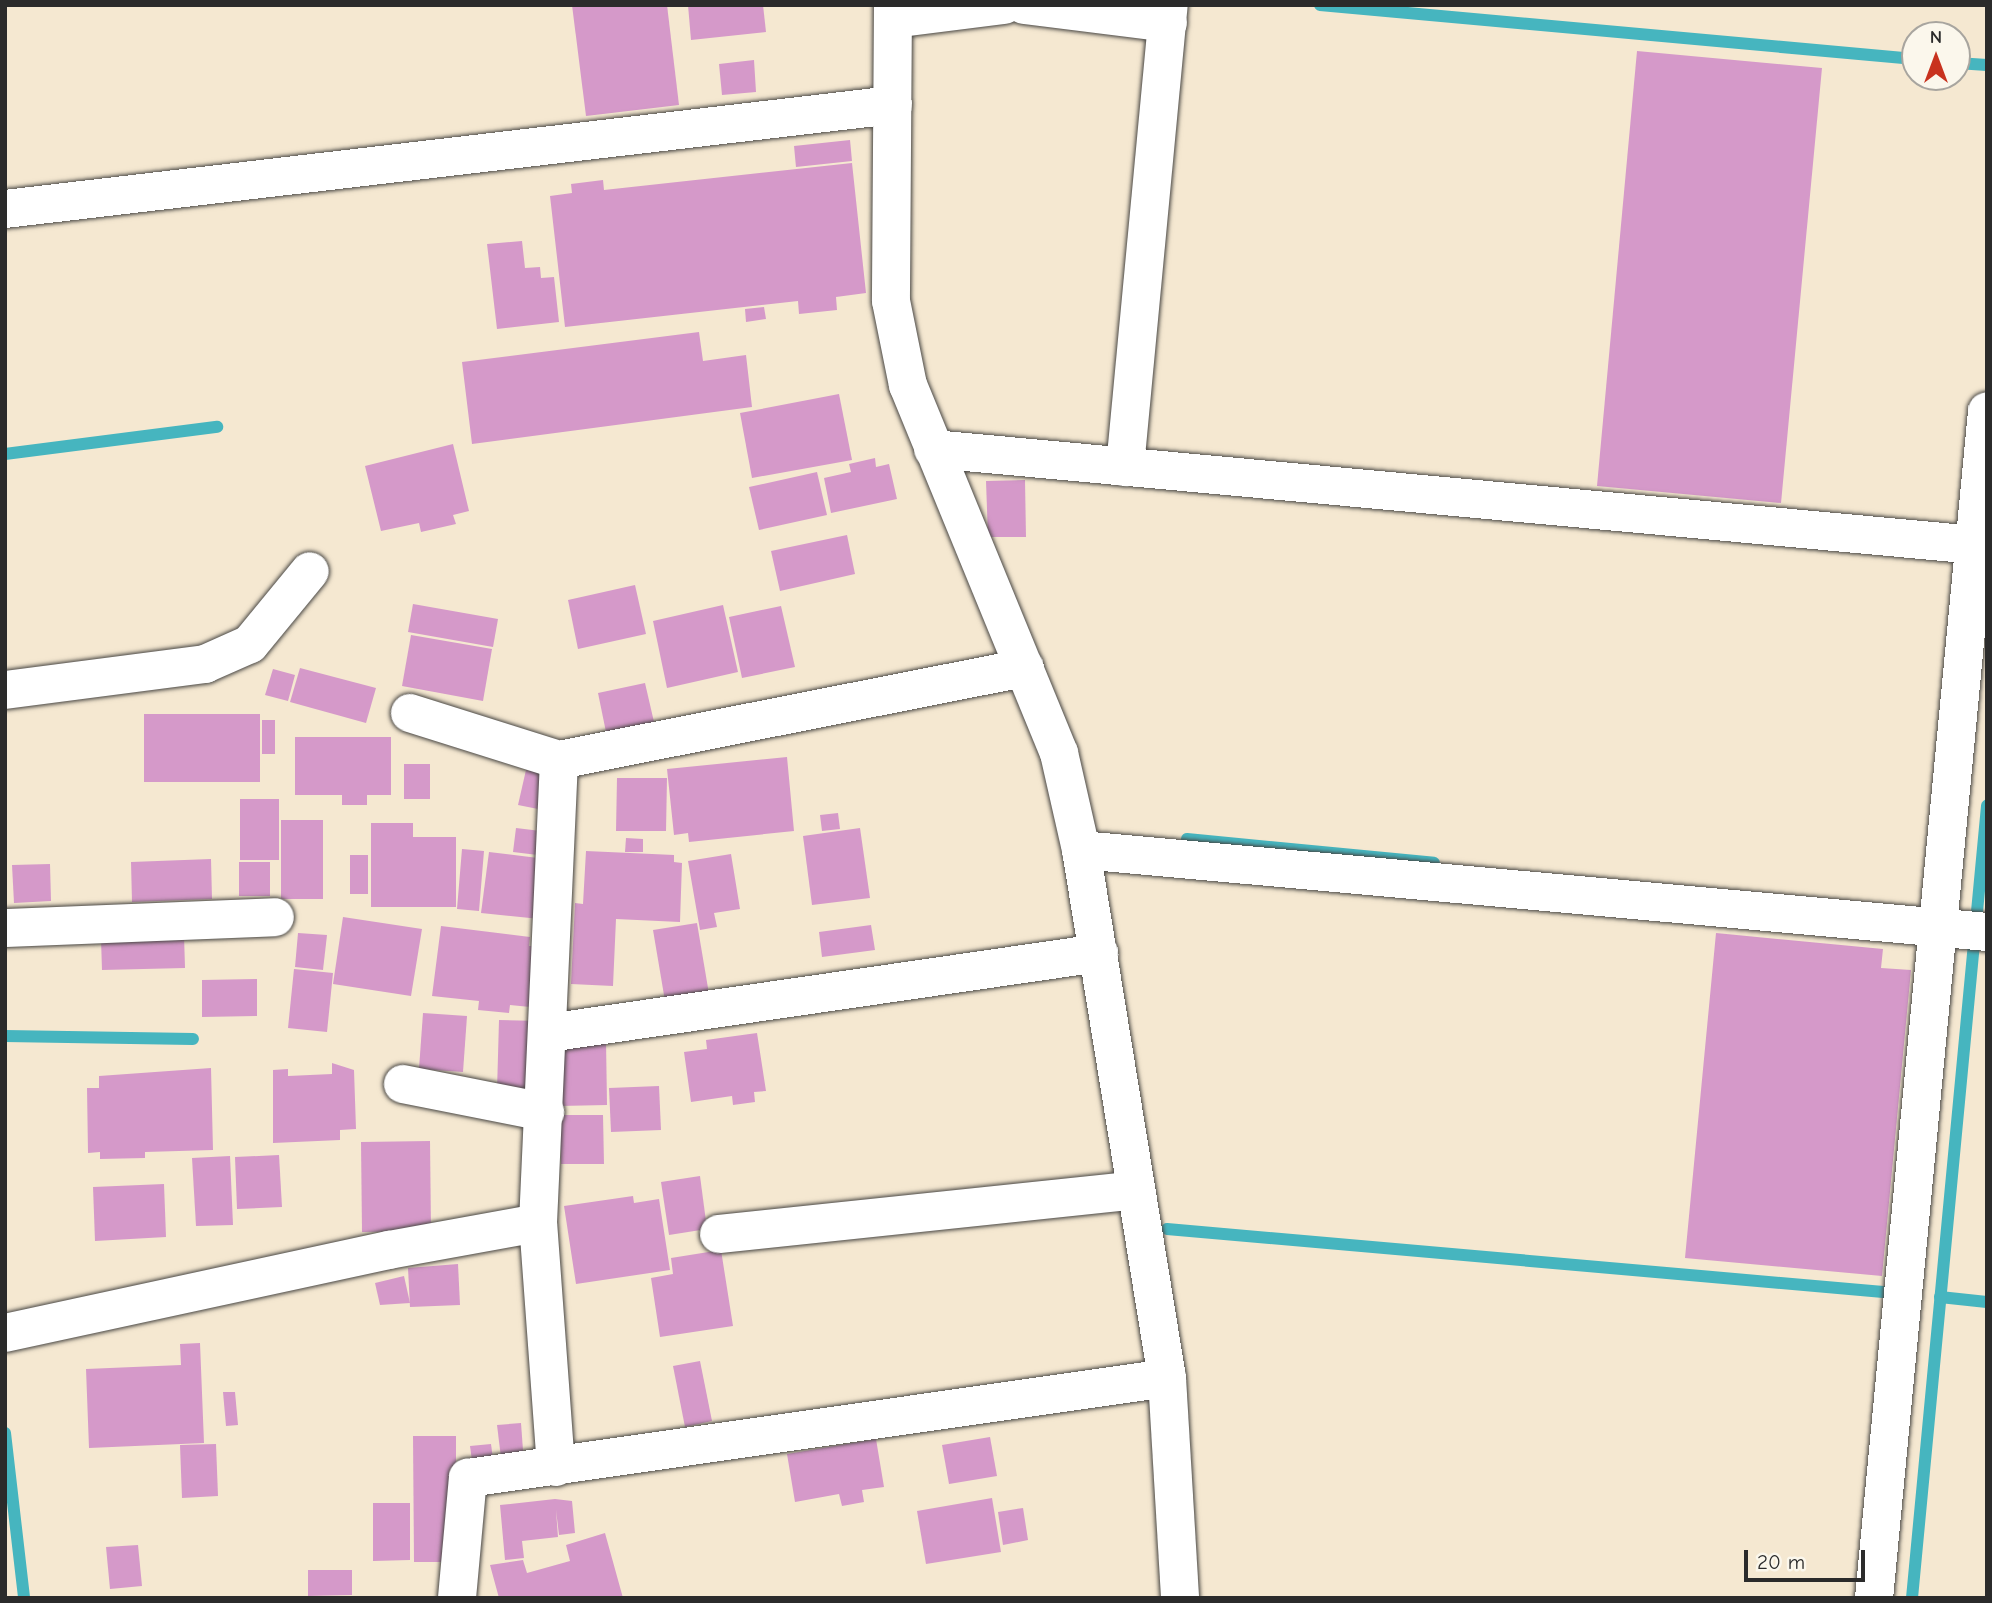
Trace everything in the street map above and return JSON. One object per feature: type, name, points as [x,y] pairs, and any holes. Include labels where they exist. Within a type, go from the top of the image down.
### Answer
[{"type":"street","points":[[1004,5],[894,12],[891,301],[908,385],[1059,753],[1081,850],[1100,953],[1135,1191],[1167,1378],[1180,1598]]},
{"type":"street","points":[[1024,5],[1169,14],[1125,467]]},
{"type":"street","points":[[5,209],[893,105]]},
{"type":"street","points":[[1874,1598],[1959,930],[1987,411]]},
{"type":"street","points":[[933,449],[1980,545]]},
{"type":"street","points":[[5,690],[205,664],[250,644],[310,571]]},
{"type":"street","points":[[410,713],[559,760],[1025,668]]},
{"type":"street","points":[[556,1467],[538,1223],[559,760]]},
{"type":"street","points":[[1081,850],[1959,930]]},
{"type":"street","points":[[5,928],[275,917]]},
{"type":"street","points":[[548,1033],[1100,953]]},
{"type":"street","points":[[403,1084],[545,1112]]},
{"type":"street","points":[[719,1234],[1135,1191]]},
{"type":"street","points":[[5,1333],[389,1250],[538,1223]]},
{"type":"street","points":[[457,1598],[468,1478],[1167,1378]]},
{"type":"building","points":[[572,5],[667,5],[679,105],[586,116]]},
{"type":"building","points":[[688,5],[763,5],[766,32],[691,40]]},
{"type":"building","points":[[1637,51],[1822,68],[1781,503],[1597,486]]},
{"type":"building","points":[[754,60],[756,92],[722,95],[719,64]]},
{"type":"building","points":[[850,140],[852,161],[796,167],[794,146]]},
{"type":"building","points":[[852,163],[866,293],[836,297],[837,310],[799,314],[798,301],[565,327],[550,196],[572,193],[571,184],[603,180],[604,190]]},
{"type":"building","points":[[522,241],[525,268],[540,267],[541,278],[554,277],[559,322],[497,329],[487,244]]},
{"type":"building","points":[[764,307],[766,319],[746,322],[745,309]]},
{"type":"building","points":[[699,332],[703,361],[746,355],[752,407],[472,444],[462,362]]},
{"type":"building","points":[[839,394],[852,460],[752,478],[740,413]]},
{"type":"building","points":[[453,444],[469,511],[453,515],[456,524],[421,532],[419,523],[381,531],[365,466]]},
{"type":"building","points":[[875,458],[876,467],[889,464],[897,499],[831,513],[824,478],[851,472],[849,464]]},
{"type":"building","points":[[817,472],[827,515],[759,530],[749,487]]},
{"type":"building","points":[[1025,480],[1026,537],[988,537],[986,481]]},
{"type":"building","points":[[847,535],[855,574],[780,591],[771,551]]},
{"type":"building","points":[[635,585],[646,634],[578,649],[568,600]]},
{"type":"building","points":[[413,604],[498,619],[493,647],[408,632]]},
{"type":"building","points":[[723,605],[738,672],[667,688],[653,621]]},
{"type":"building","points":[[781,606],[795,667],[742,678],[729,617]]},
{"type":"building","points":[[411,635],[492,649],[483,701],[402,686]]},
{"type":"building","points":[[300,668],[376,688],[366,723],[290,702]]},
{"type":"building","points":[[273,669],[295,675],[288,701],[265,695]]},
{"type":"building","points":[[645,683],[654,722],[606,732],[598,693]]},
{"type":"building","points":[[144,714],[260,714],[260,782],[144,782]]},
{"type":"building","points":[[262,720],[275,720],[275,754],[262,754]]},
{"type":"building","points":[[295,737],[391,737],[391,795],[367,795],[367,805],[342,805],[342,795],[295,795]]},
{"type":"building","points":[[787,757],[794,831],[689,842],[688,833],[674,835],[667,769]]},
{"type":"building","points":[[404,764],[430,764],[430,799],[404,799]]},
{"type":"building","points":[[526,770],[546,774],[538,809],[518,805]]},
{"type":"building","points":[[617,778],[667,778],[666,831],[616,831]]},
{"type":"building","points":[[240,799],[279,799],[279,860],[240,860]]},
{"type":"building","points":[[838,813],[840,829],[822,831],[820,815]]},
{"type":"building","points":[[281,820],[323,820],[323,899],[281,899]]},
{"type":"building","points":[[371,823],[413,823],[413,837],[456,837],[456,907],[371,907]]},
{"type":"building","points":[[516,828],[549,832],[546,856],[513,852]]},
{"type":"building","points":[[860,828],[870,898],[812,905],[803,836]]},
{"type":"building","points":[[626,838],[643,839],[643,852],[625,852]]},
{"type":"building","points":[[462,849],[484,851],[479,911],[457,909]]},
{"type":"building","points":[[586,851],[674,855],[674,862],[682,863],[680,922],[616,919],[613,986],[571,984],[575,903],[583,904]]},
{"type":"building","points":[[489,852],[546,859],[540,919],[481,913]]},
{"type":"building","points":[[731,854],[740,909],[714,913],[717,927],[700,930],[688,861]]},
{"type":"building","points":[[350,855],[368,855],[368,894],[350,894]]},
{"type":"building","points":[[211,859],[212,899],[132,902],[131,862]]},
{"type":"building","points":[[239,862],[270,862],[270,896],[239,896]]},
{"type":"building","points":[[50,864],[51,901],[14,903],[12,865]]},
{"type":"building","points":[[343,917],[422,929],[411,996],[333,984]]},
{"type":"building","points":[[697,923],[709,994],[665,1001],[653,930]]},
{"type":"building","points":[[871,925],[875,950],[822,957],[819,932]]},
{"type":"building","points":[[441,926],[530,937],[529,946],[537,946],[530,1007],[510,1005],[509,1013],[478,1010],[479,1001],[432,996]]},
{"type":"building","points":[[298,933],[327,935],[323,970],[295,967]]},
{"type":"building","points":[[1716,933],[1883,949],[1881,968],[1911,970],[1882,1276],[1685,1258]]},
{"type":"building","points":[[184,935],[185,968],[102,970],[101,939]]},
{"type":"building","points":[[294,969],[333,973],[327,1032],[288,1028]]},
{"type":"building","points":[[257,979],[257,1016],[202,1017],[202,980]]},
{"type":"building","points":[[423,1013],[467,1016],[463,1072],[419,1069]]},
{"type":"building","points":[[499,1020],[541,1021],[540,1092],[497,1091]]},
{"type":"building","points":[[757,1033],[766,1091],[754,1092],[755,1102],[733,1105],[732,1096],[691,1102],[684,1052],[707,1049],[706,1040]]},
{"type":"building","points":[[606,1041],[607,1105],[559,1106],[559,1042]]},
{"type":"building","points":[[332,1063],[354,1070],[356,1129],[340,1130],[340,1140],[273,1143],[273,1070],[288,1069],[288,1076],[332,1074]]},
{"type":"building","points":[[211,1068],[213,1150],[145,1152],[145,1158],[100,1159],[100,1152],[88,1153],[87,1088],[99,1088],[99,1076]]},
{"type":"building","points":[[659,1086],[661,1130],[611,1132],[609,1088]]},
{"type":"building","points":[[560,1115],[603,1115],[604,1164],[561,1164]]},
{"type":"building","points":[[430,1141],[431,1231],[362,1232],[361,1142]]},
{"type":"building","points":[[279,1155],[282,1207],[237,1209],[235,1157]]},
{"type":"building","points":[[230,1156],[233,1225],[196,1226],[192,1158]]},
{"type":"building","points":[[700,1176],[707,1229],[669,1235],[661,1182]]},
{"type":"building","points":[[164,1184],[166,1237],[95,1241],[93,1187]]},
{"type":"building","points":[[633,1196],[634,1203],[659,1199],[670,1270],[576,1284],[564,1206]]},
{"type":"building","points":[[721,1250],[733,1326],[660,1337],[651,1278],[673,1274],[671,1258]]},
{"type":"building","points":[[458,1264],[460,1305],[410,1307],[408,1268]]},
{"type":"building","points":[[404,1276],[410,1303],[380,1305],[375,1283]]},
{"type":"building","points":[[200,1343],[204,1443],[89,1448],[86,1369],[181,1365],[180,1344]]},
{"type":"building","points":[[700,1361],[712,1421],[685,1427],[673,1366]]},
{"type":"building","points":[[223,1392],[235,1392],[238,1425],[226,1426]]},
{"type":"building","points":[[521,1423],[524,1464],[502,1466],[497,1425]]},
{"type":"building","points":[[413,1436],[456,1436],[456,1562],[414,1562]]},
{"type":"building","points":[[990,1437],[997,1476],[949,1484],[942,1445]]},
{"type":"building","points":[[876,1439],[884,1487],[862,1490],[864,1502],[842,1506],[839,1494],[795,1502],[787,1454]]},
{"type":"building","points":[[216,1444],[218,1496],[182,1498],[180,1445]]},
{"type":"building","points":[[491,1444],[494,1466],[473,1468],[470,1446]]},
{"type":"building","points":[[992,1498],[1001,1552],[926,1564],[917,1511]]},
{"type":"building","points":[[555,1499],[572,1501],[575,1533],[559,1535],[556,1510],[558,1537],[522,1541],[524,1558],[505,1560],[500,1505]]},
{"type":"building","points":[[373,1503],[410,1503],[410,1560],[373,1561]]},
{"type":"building","points":[[1023,1508],[1028,1540],[1003,1545],[998,1512]]},
{"type":"building","points":[[605,1533],[623,1598],[499,1598],[490,1565],[523,1560],[527,1573],[570,1561],[566,1545]]},
{"type":"building","points":[[138,1545],[142,1586],[110,1589],[106,1547]]},
{"type":"building","points":[[308,1570],[352,1570],[352,1595],[308,1596]]},
{"type":"waterway","points":[[1320,5],[1901,58]]},
{"type":"waterway","points":[[1971,64],[1987,65]]},
{"type":"waterway","points":[[5,454],[217,427]]},
{"type":"waterway","points":[[1912,1598],[1987,806]]},
{"type":"waterway","points":[[1187,839],[1434,863]]},
{"type":"waterway","points":[[5,1036],[193,1039]]},
{"type":"waterway","points":[[1167,1229],[1883,1292]]},
{"type":"waterway","points":[[1940,1297],[1987,1302]]},
{"type":"waterway","points":[[5,1433],[24,1598]]}]
